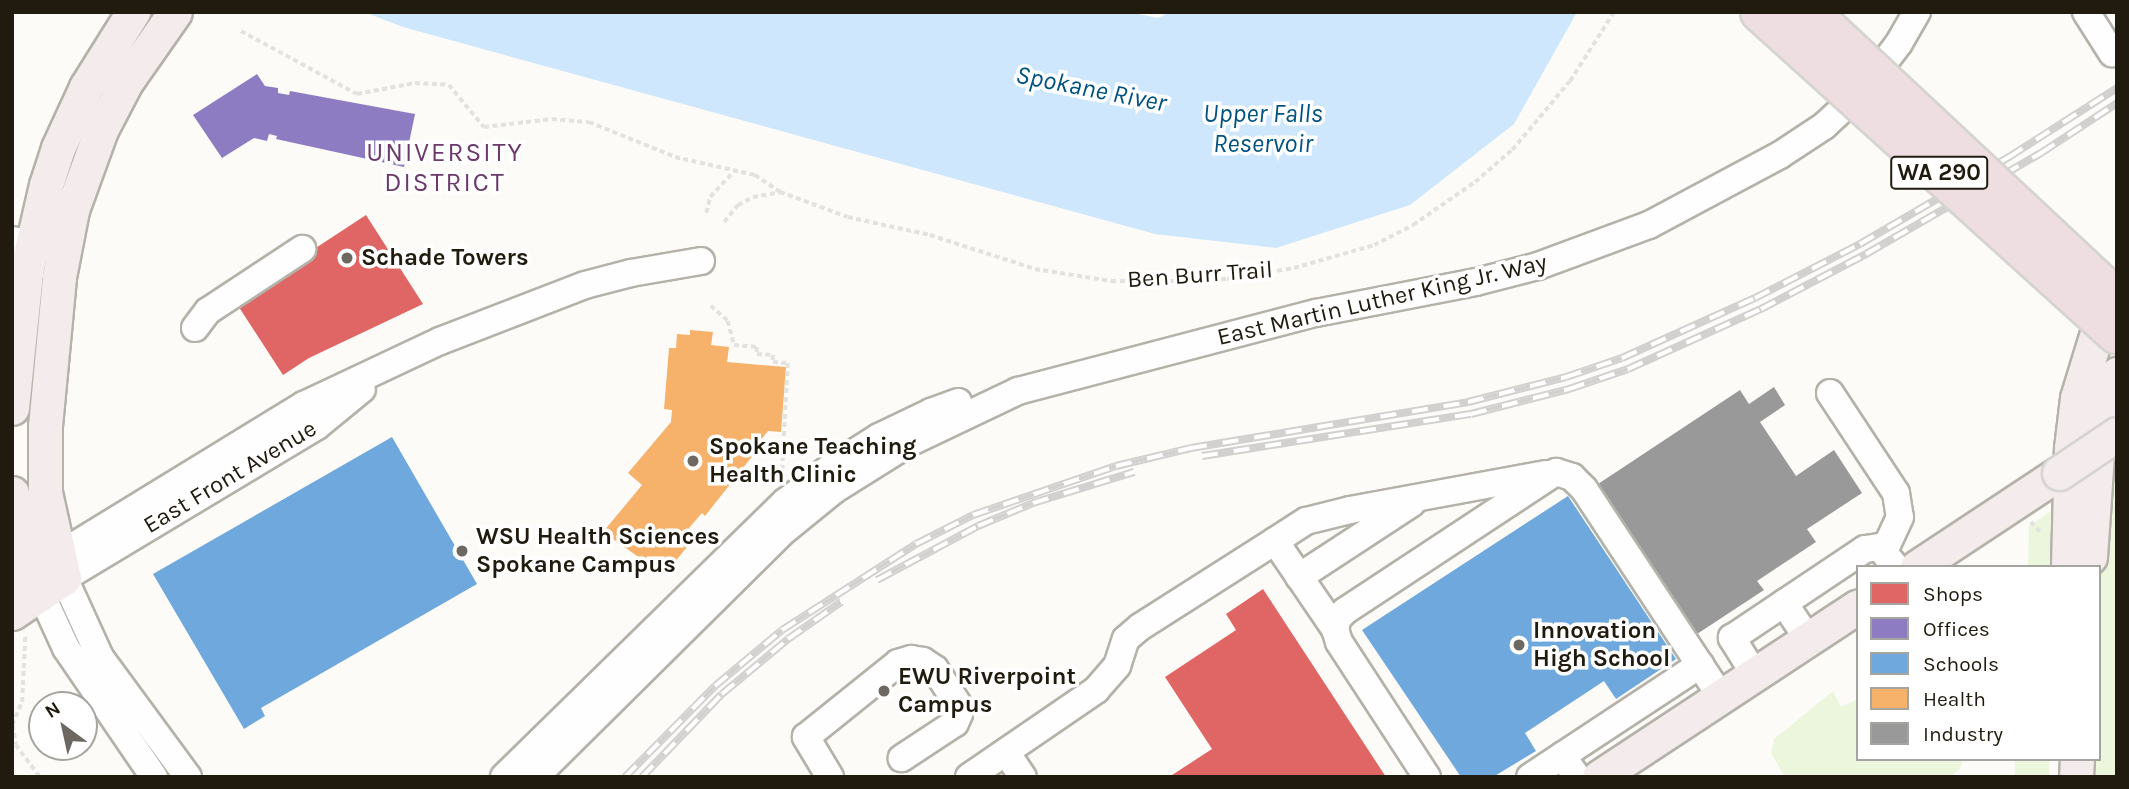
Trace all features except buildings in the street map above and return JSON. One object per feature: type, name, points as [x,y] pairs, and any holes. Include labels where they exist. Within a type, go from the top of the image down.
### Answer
[{"type":"highway","name":"WA 290","points":[[1760,12],[2117,335]]},
{"type":"highway","name":"WA 290","points":[[1810,12],[2117,299]]},
{"type":"main road","points":[[12,408],[20,256],[67,128],[99,65],[133,12]]},
{"type":"main road","points":[[35,590],[62,263],[72,210],[101,130],[126,82],[172,16]]},
{"type":"main road","points":[[2068,565],[2071,449],[2077,398],[2102,316],[2117,291]]},
{"type":"main road","points":[[2089,565],[2098,439],[2109,391],[2117,374]]},
{"type":"main road","points":[[1920,565],[2117,434]]},
{"type":"main road","points":[[12,493],[35,590]]},
{"type":"main road","points":[[1599,777],[1856,607]]},
{"type":"street","name":"East Martin Luther King Jr. Way","points":[[535,777],[646,664],[802,516],[834,490],[909,443],[1018,391],[1316,313],[1476,282],[1538,266],[1649,225],[1780,155],[1824,126],[1865,88],[1899,43],[1917,12]]},
{"type":"street","points":[[2086,12],[2114,42]]},
{"type":"street","points":[[2105,12],[2114,42]]},
{"type":"street","points":[[195,328],[208,311],[302,249]]},
{"type":"street","points":[[20,256],[62,263]]},
{"type":"street","name":"East Front Avenue","points":[[35,590],[317,426],[390,366],[440,341],[533,303],[631,272],[701,261]]},
{"type":"street","name":"East Martin Luther King Jr. Way","points":[[504,777],[746,538],[819,476],[869,443],[931,412],[1002,390],[1018,391]]},
{"type":"street","points":[[1830,393],[1896,493],[1900,517],[1890,559]]},
{"type":"street","points":[[1335,629],[1338,618],[1345,611],[1556,472]]},
{"type":"street","points":[[968,777],[1096,690],[1117,666],[1126,639],[1140,627],[1306,521],[1426,495],[1556,472],[1572,477],[1584,489],[1721,696]]},
{"type":"street","points":[[1299,577],[1426,495]]},
{"type":"street","points":[[1275,541],[1335,629],[1348,657],[1427,777]]},
{"type":"street","points":[[1755,675],[1732,638],[1865,549],[1879,547],[1890,559]]},
{"type":"street","points":[[35,590],[85,679],[154,777]]},
{"type":"street","points":[[35,590],[100,657],[188,777]]},
{"type":"street","points":[[1784,603],[1808,639]]},
{"type":"street","points":[[820,774],[806,737],[898,663],[911,659],[923,661],[934,669],[959,706],[959,714],[955,723],[902,758]]},
{"type":"street","points":[[1530,777],[1569,766],[1619,718],[1700,665]]},
{"type":"street","points":[[1619,718],[1640,750]]},
{"type":"street","points":[[1006,752],[1023,777]]},
{"type":"path","name":"Ben Burr Trail","points":[[241,32],[357,94],[415,83],[449,85],[484,127],[552,119],[589,122],[676,157],[755,175],[780,192],[848,217],[930,235],[1035,269],[1111,281],[1227,279],[1294,268],[1374,245],[1413,225],[1475,182],[1512,150],[1550,107],[1588,57],[1614,12]]},
{"type":"path","points":[[706,213],[710,197],[735,169]]},
{"type":"path","points":[[724,222],[738,205],[753,197],[780,192]]},
{"type":"path","points":[[711,306],[727,321],[734,345],[757,347],[757,354],[773,355],[773,362],[788,363],[782,477]]},
{"type":"path","points":[[35,590],[22,702],[12,725],[16,745],[40,777]]},
{"type":"green space","points":[[2117,471],[2117,777],[2087,777],[2088,761],[2101,761],[2099,565],[2104,480]]},
{"type":"green space","points":[[2058,506],[2055,565],[2028,565],[2029,526]]},
{"type":"green space","points":[[1833,691],[1841,707],[1856,700],[1856,761],[1962,761],[1960,769],[1950,777],[1785,777],[1771,753],[1774,739]]},
{"type":"green space","points":[[2015,761],[2049,761],[2049,777],[2015,777]]},
{"type":"water","name":"Upper Falls Reservoir","points":[[364,12],[1128,12],[1158,18],[1170,12],[1577,12],[1514,124],[1410,205],[1276,248],[1155,234],[403,27]]},
{"type":"railway","points":[[625,777],[715,686],[782,630],[916,544],[973,515],[1116,466],[1191,448],[1468,402],[1566,377],[1622,358],[1755,298],[1860,244],[2009,157],[2117,88]]},
{"type":"railway","points":[[1202,456],[1471,414],[1569,389],[1628,369],[1761,309],[1866,254],[2041,153],[2117,103]]},
{"type":"railway","points":[[877,580],[978,526],[1033,503],[1134,472]]},
{"type":"railway","points":[[642,777],[722,694],[788,639],[841,602]]},
{"type":"place","name":"Schade Towers","points":[[347,258]]},
{"type":"place","name":"Spokane Teaching Health Clinic","points":[[693,461]]},
{"type":"place","name":"WSU Health Sciences Spokane Campus","points":[[462,551]]},
{"type":"place","name":"Innovation High School","points":[[1519,645]]},
{"type":"place","name":"EWU Riverpoint Campus","points":[[884,691]]},
{"type":"district","name":"UNIVERSITY DISTRICT","points":[[445,168]]},
{"type":"water label","name":"Spokane River","points":[[1091,89]]}]
